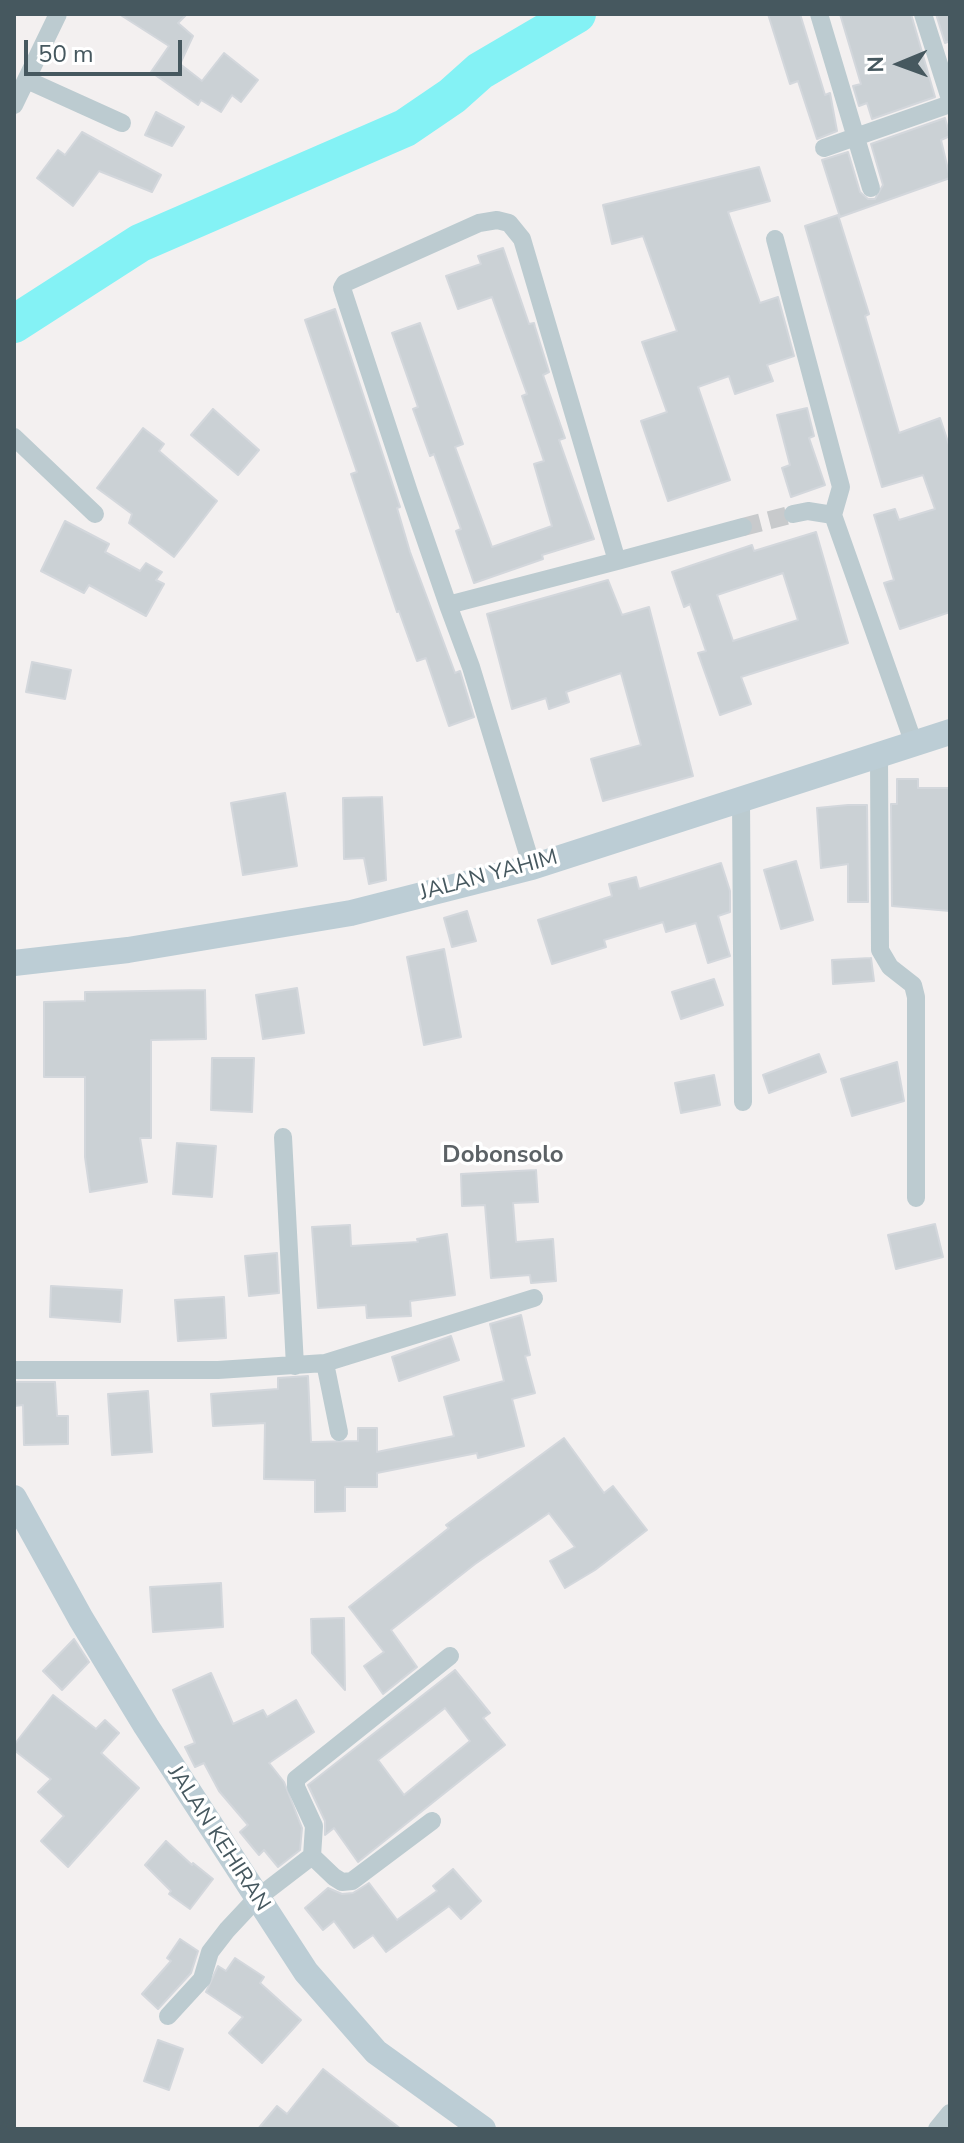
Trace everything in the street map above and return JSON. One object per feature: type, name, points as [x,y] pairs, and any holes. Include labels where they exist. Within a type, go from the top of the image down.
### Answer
[{"type":"street","points":[[14,105],[58,14]]},
{"type":"street","points":[[819,14],[858,136],[871,188]]},
{"type":"street","points":[[824,148],[950,101],[923,14]]},
{"type":"street","points":[[27,80],[122,123]]},
{"type":"street","points":[[532,867],[342,288],[345,283],[479,223],[497,220],[509,223],[522,239],[617,561]]},
{"type":"street","points":[[775,239],[841,487],[833,515],[914,744]]},
{"type":"street","points":[[14,437],[95,514]]},
{"type":"street","points":[[793,514],[808,511],[833,515]]},
{"type":"street","points":[[448,605],[743,527]]},
{"type":"street","name":"JALAN YAHIM","points":[[14,963],[277,928],[532,867],[950,732]]},
{"type":"street","points":[[879,757],[880,950],[890,967],[913,985],[916,997],[916,1198]]},
{"type":"street","points":[[741,798],[743,1102]]},
{"type":"street","points":[[283,1137],[295,1366]]},
{"type":"street","points":[[14,1370],[325,1363],[534,1298]]},
{"type":"street","points":[[325,1363],[339,1432]]},
{"type":"street","name":"JALAN KEHIRAN","points":[[14,1498],[81,1619],[256,1899],[306,1972],[353,2030],[376,2052],[483,2129]]},
{"type":"street","points":[[168,2016],[202,1979],[214,1945],[256,1899],[312,1856],[314,1826],[296,1787],[296,1779],[450,1656]]},
{"type":"street","points":[[312,1856],[334,1877],[342,1882],[352,1881],[432,1821]]},
{"type":"street","points":[[937,2129],[950,2113]]},
{"type":"building","points":[[119,14],[187,14],[178,23],[193,36],[180,64],[202,81],[224,53],[258,80],[241,102],[232,95],[221,112],[201,100],[198,105],[151,72],[169,46]]},
{"type":"building","points":[[768,14],[800,14],[825,95],[830,93],[837,131],[817,139],[798,81],[790,84]]},
{"type":"building","points":[[840,14],[911,14],[935,97],[872,119],[867,103],[859,106],[853,86],[861,84]]},
{"type":"building","points":[[936,14],[950,14],[950,41],[945,43]]},
{"type":"building","points":[[156,112],[184,127],[172,146],[145,135]]},
{"type":"building","points":[[945,118],[950,136],[941,140],[950,178],[840,217],[822,160],[848,152],[860,192],[868,199],[875,199],[883,185],[871,144]]},
{"type":"building","points":[[82,132],[161,175],[152,192],[99,171],[73,206],[37,178],[58,150],[65,155]]},
{"type":"building","points":[[759,167],[770,201],[728,212],[760,303],[778,297],[794,356],[767,365],[773,381],[735,394],[729,376],[698,387],[730,480],[668,501],[641,421],[667,412],[642,342],[677,331],[643,236],[612,244],[603,205]]},
{"type":"building","points":[[838,215],[869,314],[865,316],[899,433],[940,418],[950,448],[950,612],[900,629],[884,583],[894,580],[874,515],[895,509],[899,520],[935,509],[923,475],[882,487],[805,226]]},
{"type":"building","points":[[503,248],[529,324],[534,323],[549,372],[543,375],[565,438],[559,440],[594,539],[542,555],[543,559],[474,583],[456,531],[461,529],[434,454],[430,456],[413,409],[418,407],[392,333],[420,323],[463,444],[455,447],[492,547],[552,526],[534,464],[544,461],[522,396],[527,394],[492,297],[458,309],[446,276],[481,264],[478,256]]},
{"type":"building","points":[[335,309],[400,507],[397,508],[410,552],[455,673],[460,671],[474,717],[449,726],[426,658],[417,661],[397,612],[351,474],[357,472],[305,320]]},
{"type":"building","points":[[807,408],[814,436],[809,438],[825,485],[791,497],[782,468],[790,465],[777,415]]},
{"type":"building","points":[[213,409],[259,450],[238,475],[191,435]]},
{"type":"building","points":[[143,428],[164,444],[159,451],[217,501],[174,557],[129,523],[132,514],[97,488]]},
{"type":"building","points":[[65,521],[109,544],[105,552],[140,571],[146,563],[162,572],[156,580],[164,584],[146,616],[89,585],[84,593],[41,571]]},
{"type":"building","points":[[816,532],[848,643],[741,677],[751,704],[720,715],[698,653],[706,651],[690,604],[684,607],[672,572],[752,545],[754,551]],"holes":[[[783,573],[798,620],[733,641],[717,595]]]},
{"type":"building","points":[[608,580],[622,615],[649,607],[693,776],[603,801],[591,759],[641,745],[621,673],[566,692],[569,702],[549,709],[546,698],[512,709],[487,614]]},
{"type":"building","points":[[32,662],[71,670],[65,699],[26,692]]},
{"type":"building","points":[[897,779],[918,779],[918,788],[950,788],[950,911],[892,906],[891,804],[897,804]]},
{"type":"building","points":[[285,793],[297,866],[243,875],[231,803]]},
{"type":"building","points":[[382,797],[386,880],[369,884],[364,858],[344,859],[343,798]]},
{"type":"building","points":[[867,805],[868,902],[848,902],[848,864],[821,868],[817,808]]},
{"type":"building","points":[[796,861],[813,920],[781,929],[764,870]]},
{"type":"building","points":[[721,863],[730,891],[730,912],[718,916],[730,956],[708,963],[696,923],[666,932],[663,922],[604,940],[606,947],[552,964],[538,920],[612,896],[609,884],[636,877],[639,889]]},
{"type":"building","points":[[467,911],[476,941],[452,947],[444,918]]},
{"type":"building","points":[[444,949],[461,1037],[424,1045],[407,957]]},
{"type":"building","points":[[871,958],[874,981],[833,984],[832,960]]},
{"type":"building","points":[[714,979],[723,1005],[681,1019],[672,992]]},
{"type":"building","points":[[297,988],[304,1033],[263,1039],[256,995]]},
{"type":"building","points":[[205,990],[206,1039],[151,1040],[151,1138],[140,1138],[147,1182],[90,1192],[85,1157],[85,1077],[44,1077],[44,1002],[85,1001],[85,992]]},
{"type":"building","points":[[819,1054],[826,1072],[769,1093],[763,1075]]},
{"type":"building","points":[[212,1058],[254,1058],[252,1112],[211,1110]]},
{"type":"building","points":[[897,1062],[904,1101],[852,1116],[841,1079]]},
{"type":"building","points":[[714,1075],[720,1105],[681,1113],[675,1083]]},
{"type":"building","points":[[177,1143],[216,1146],[212,1197],[173,1194]]},
{"type":"building","points":[[536,1170],[538,1202],[513,1203],[516,1242],[553,1239],[556,1281],[531,1283],[530,1275],[491,1278],[485,1205],[462,1206],[461,1174]]},
{"type":"building","points":[[935,1224],[943,1257],[896,1269],[888,1235]]},
{"type":"building","points":[[350,1225],[351,1246],[418,1242],[417,1239],[447,1234],[455,1295],[410,1301],[411,1316],[367,1318],[366,1305],[318,1308],[312,1227]]},
{"type":"building","points":[[277,1253],[279,1293],[249,1296],[245,1256]]},
{"type":"building","points":[[51,1286],[122,1290],[120,1322],[50,1317]]},
{"type":"building","points":[[224,1297],[226,1338],[178,1341],[175,1300]]},
{"type":"building","points":[[521,1315],[530,1355],[525,1356],[535,1393],[512,1399],[524,1446],[478,1458],[477,1453],[377,1473],[377,1487],[345,1487],[345,1511],[315,1512],[315,1480],[264,1479],[265,1423],[213,1426],[211,1394],[278,1389],[278,1378],[308,1376],[311,1442],[358,1441],[358,1428],[377,1428],[377,1452],[454,1436],[444,1397],[504,1381],[490,1324]]},
{"type":"building","points":[[451,1336],[459,1360],[399,1381],[392,1357]]},
{"type":"building","points":[[14,1382],[55,1382],[57,1416],[68,1416],[68,1444],[24,1445],[23,1405],[14,1406]]},
{"type":"building","points":[[148,1391],[152,1452],[112,1455],[108,1394]]},
{"type":"building","points":[[564,1438],[604,1493],[613,1486],[647,1530],[595,1570],[565,1588],[550,1561],[575,1547],[549,1513],[475,1564],[391,1630],[417,1667],[383,1694],[364,1666],[384,1652],[349,1607],[449,1528],[446,1525]]},
{"type":"building","points":[[221,1583],[223,1627],[153,1632],[150,1587]]},
{"type":"building","points":[[344,1618],[345,1690],[312,1653],[311,1619]]},
{"type":"building","points":[[74,1639],[89,1662],[62,1690],[43,1671]]},
{"type":"building","points":[[455,1670],[490,1713],[483,1718],[505,1745],[358,1862],[334,1828],[325,1835],[325,1821],[308,1785]],"holes":[[[445,1708],[470,1741],[404,1795],[378,1760]]]},
{"type":"building","points":[[211,1673],[233,1724],[263,1710],[267,1717],[296,1700],[314,1732],[269,1763],[284,1782],[302,1828],[300,1850],[278,1867],[264,1850],[259,1855],[240,1832],[248,1825],[219,1791],[204,1763],[195,1767],[185,1747],[195,1743],[173,1690]]},
{"type":"building","points":[[53,1695],[96,1729],[105,1720],[119,1733],[101,1753],[139,1788],[68,1867],[41,1841],[64,1816],[38,1792],[51,1779],[14,1750],[14,1745]]},
{"type":"building","points":[[166,1841],[213,1879],[190,1909],[169,1894],[171,1891],[145,1865]]},
{"type":"building","points":[[453,1869],[481,1901],[461,1919],[449,1906],[386,1952],[373,1935],[354,1948],[334,1921],[323,1930],[305,1908],[328,1888],[342,1894],[353,1893],[369,1883],[397,1920],[437,1891],[433,1886]]},
{"type":"building","points":[[180,1939],[198,1951],[191,1973],[158,2009],[142,1994],[171,1961],[167,1958]]},
{"type":"building","points":[[235,1958],[264,1977],[260,1983],[301,2020],[262,2063],[229,2033],[243,2017],[206,1992],[218,1966],[226,1971]]},
{"type":"building","points":[[158,2040],[183,2049],[169,2090],[144,2081]]},
{"type":"building","points":[[323,2069],[401,2129],[258,2129],[277,2106],[287,2114]]},
{"type":"waterway","points":[[14,324],[140,243],[405,128],[452,96],[480,71],[577,14]]},
{"type":"tunnel","points":[[743,527],[793,514]]},
{"type":"district","name":"Dobonsolo","points":[[503,1156]]}]
